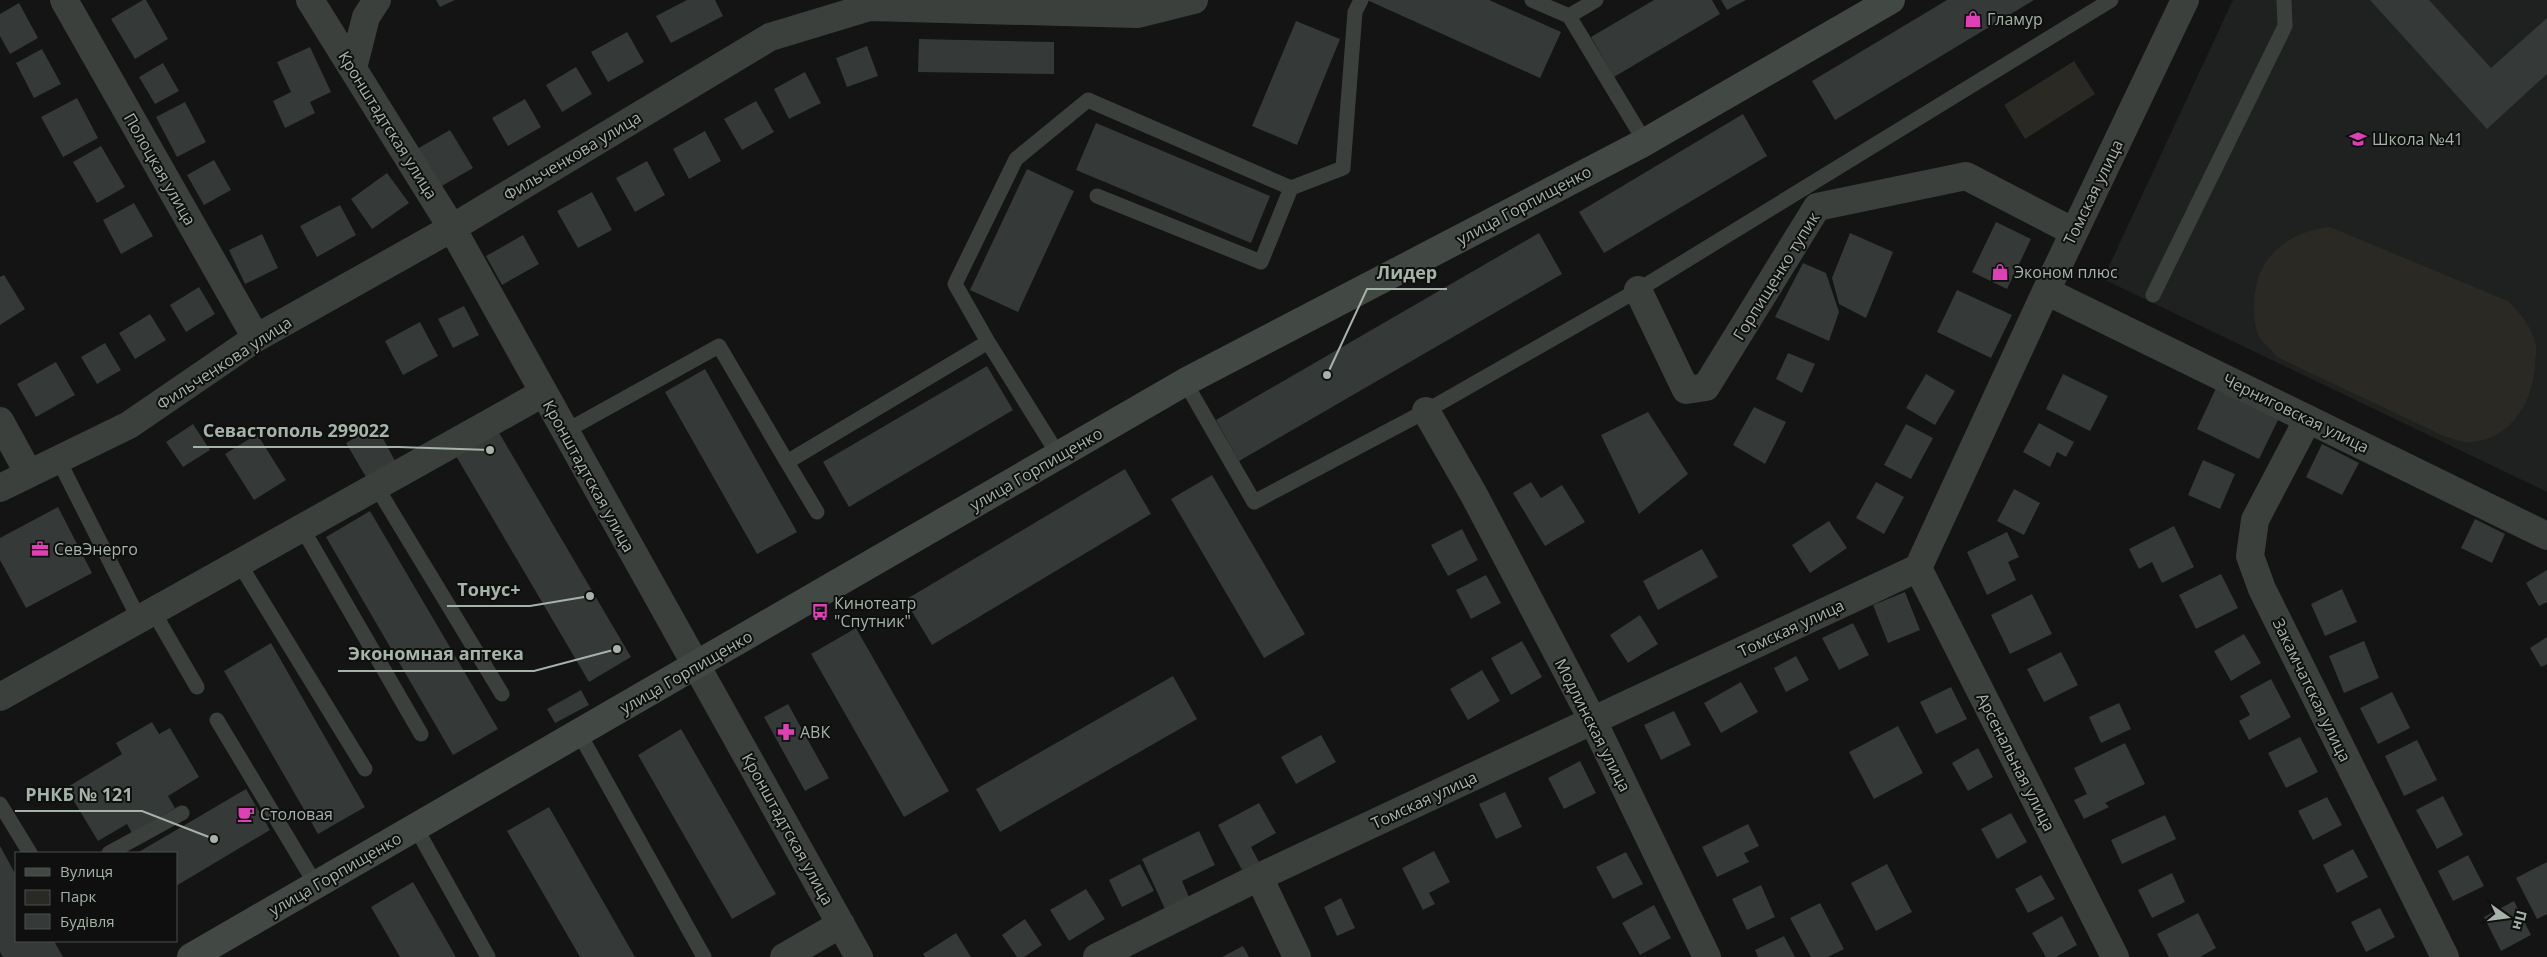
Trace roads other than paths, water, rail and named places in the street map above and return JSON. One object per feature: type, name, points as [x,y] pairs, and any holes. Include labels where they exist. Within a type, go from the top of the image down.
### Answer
[{"type":"main road","name":"улица Горпищенко","points":[[191,957],[1185,382],[1645,142],[1891,0]]},
{"type":"street","name":"Полоцкая улица","points":[[64,0],[256,338]]},
{"type":"street","name":"Кронштадтская улица","points":[[310,0],[452,228],[564,432],[859,957]]},
{"type":"street","points":[[353,68],[366,17],[377,0]]},
{"type":"street","name":"Фильченкова улица","points":[[0,488],[129,425],[256,338],[452,228],[770,37],[869,7],[1138,14],[1194,0]]},
{"type":"street","name":"Томская улица","points":[[1097,957],[1259,877],[1918,568],[2046,291],[2185,0]]},
{"type":"street","name":"Горпищенко тупик","points":[[1638,290],[1686,390],[1706,387],[1811,198],[1966,176],[2074,232]]},
{"type":"street","name":"Черниговская улица","points":[[2046,291],[2547,536]]},
{"type":"street","points":[[0,697],[543,393]]},
{"type":"street","name":"Модлинская улица","points":[[1426,411],[1474,495],[1593,721],[1707,957]]},
{"type":"street","name":"Закамчатская улица","points":[[2308,419],[2255,520],[2250,556],[2262,589],[2445,957]]},
{"type":"street","points":[[0,421],[29,474]]},
{"type":"street","name":"Арсенальная улица","points":[[1918,568],[2115,957]]},
{"type":"street","points":[[1259,877],[1297,957]]},
{"type":"street","points":[[784,957],[841,924]]},
{"type":"lane","points":[[1059,456],[988,342],[955,284],[1016,159],[1088,100],[1291,188],[1343,168],[1355,12],[1361,0]]},
{"type":"lane","points":[[1532,0],[1569,16],[1645,142]]},
{"type":"lane","points":[[1569,16],[1596,0]]},
{"type":"lane","points":[[1185,382],[1254,502],[1426,411],[1638,290],[1811,198],[2112,0]]},
{"type":"lane","points":[[2153,295],[2285,26],[2284,0]]},
{"type":"lane","points":[[1097,196],[1261,262],[1291,188]]},
{"type":"lane","points":[[787,462],[988,342]]},
{"type":"lane","points":[[564,432],[719,346],[817,512]]},
{"type":"lane","points":[[58,459],[146,615],[197,688]]},
{"type":"lane","points":[[376,486],[502,694]]},
{"type":"lane","points":[[302,528],[421,734]]},
{"type":"lane","points":[[239,563],[365,770]]},
{"type":"lane","points":[[217,720],[316,885]]},
{"type":"lane","points":[[579,733],[704,957]]},
{"type":"lane","points":[[0,804],[29,852]]},
{"type":"lane","points":[[111,852],[182,813]]},
{"type":"lane","points":[[416,828],[488,957]]},
{"type":"place","name":"Гламур","points":[[1973,19]]},
{"type":"place","name":"Школа №41","points":[[2358,139]]},
{"type":"place","name":"Эконом плюс","points":[[2000,272]]},
{"type":"place","name":"Лидер","points":[[1327,375]]},
{"type":"place","name":"Севастополь 299022","points":[[490,450]]},
{"type":"place","name":"СевЭнерго","points":[[40,549]]},
{"type":"place","name":"Тонус+","points":[[590,596]]},
{"type":"place","name":"Кинотеатр \"Спутник\"","points":[[820,612]]},
{"type":"place","name":"Экономная аптека","points":[[617,649]]},
{"type":"place","name":"АВК","points":[[786,732]]},
{"type":"place","name":"Столовая","points":[[246,814]]},
{"type":"place","name":"РНКБ № 121","points":[[214,839]]}]
